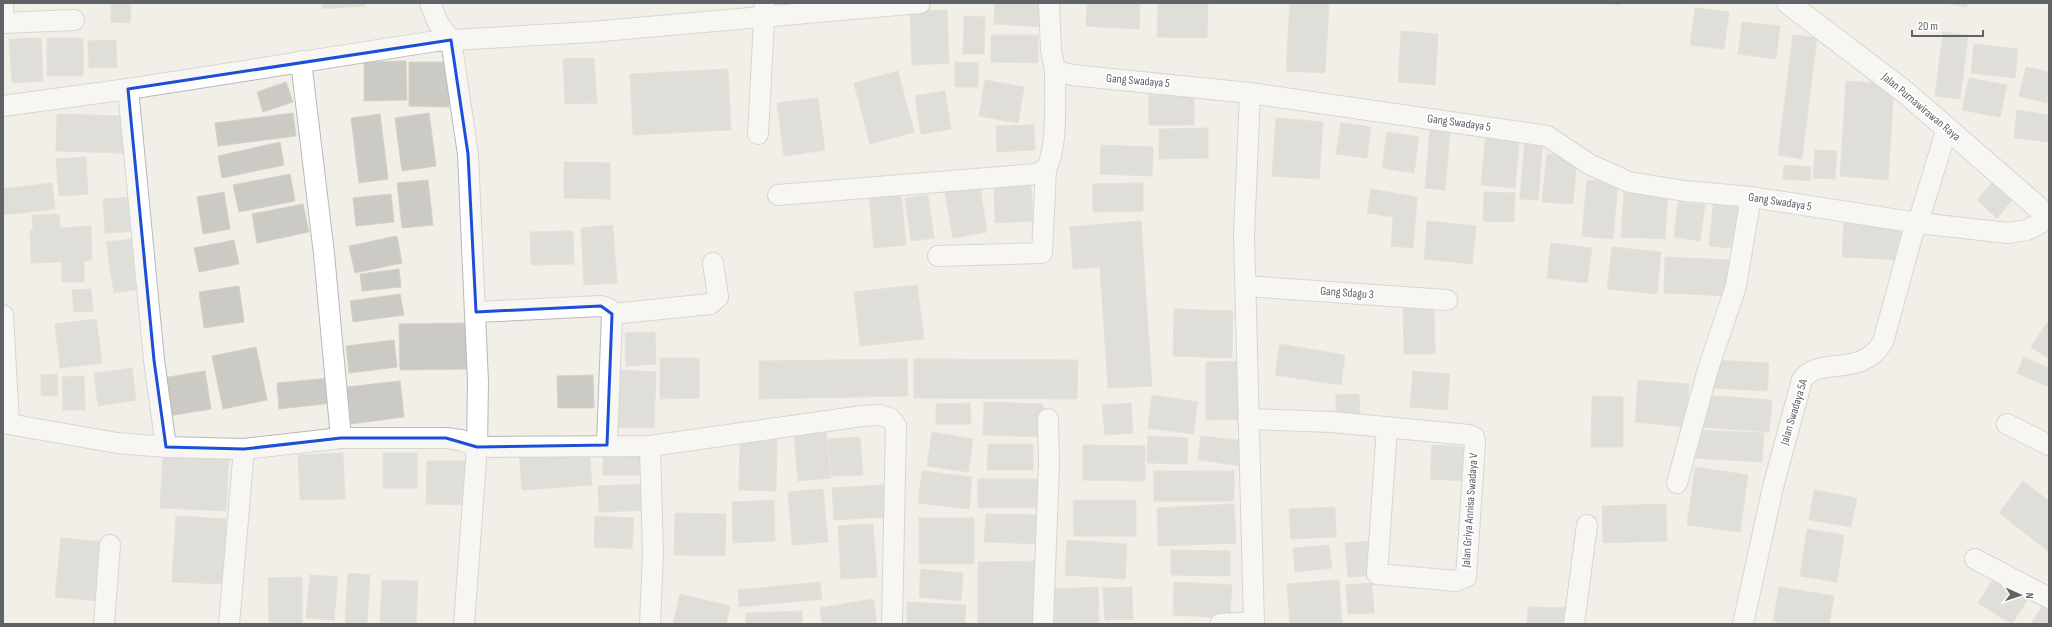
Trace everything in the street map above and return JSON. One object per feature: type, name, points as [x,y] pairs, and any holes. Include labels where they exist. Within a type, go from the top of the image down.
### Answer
[{"type":"street","points":[[4,3],[3,23],[74,20]]},
{"type":"street","points":[[430,3],[438,23],[451,40],[468,154],[478,382],[477,447],[464,624]]},
{"type":"street","points":[[3,106],[128,89],[300,61],[451,40],[591,32],[765,9],[920,3]]},
{"type":"street","points":[[938,256],[1042,253],[1046,169],[1051,159],[1055,101],[1055,70],[1051,50],[1049,3]]},
{"type":"street","name":"Jalan Purnawirawan Raya","points":[[1788,3],[1905,92],[2049,218]]},
{"type":"street","points":[[758,134],[765,9]]},
{"type":"street","points":[[300,61],[324,254],[341,438]]},
{"type":"street","name":"Gang Swadaya 5","points":[[1055,70],[1072,76],[1250,93],[1547,136],[1589,164],[1629,182],[1685,191],[1751,197],[1918,223]]},
{"type":"street","points":[[128,89],[154,360],[166,447]]},
{"type":"street","points":[[1220,624],[1254,623],[1244,234],[1250,93]]},
{"type":"street","name":"Jalan Swadaya 5A","points":[[1743,624],[1773,487],[1802,380],[1812,370],[1856,364],[1878,351],[1883,342],[1912,236],[1918,223],[1947,128]]},
{"type":"street","points":[[778,195],[1036,174],[1046,169]]},
{"type":"street","points":[[1677,483],[1708,369],[1736,286],[1751,197]]},
{"type":"street","points":[[1918,223],[2008,233],[2026,230],[2049,218]]},
{"type":"street","points":[[612,314],[710,304],[718,297],[713,263]]},
{"type":"street","name":"Gang Sdagu 3","points":[[1246,286],[1447,300]]},
{"type":"street","points":[[476,312],[601,306],[608,308],[612,314],[607,445]]},
{"type":"street","points":[[3,315],[6,423],[118,443],[166,447],[244,449],[341,438],[446,438],[461,440],[477,447],[607,445],[650,446],[862,416],[879,415],[890,418],[896,426],[892,624]]},
{"type":"street","points":[[1043,624],[1049,464],[1048,419]]},
{"type":"street","name":"Jalan Griya Annisa Swadaya V","points":[[1248,419],[1310,420],[1474,437],[1475,442],[1466,577],[1462,580],[1456,581],[1377,574],[1387,428]]},
{"type":"street","points":[[2007,424],[2049,445]]},
{"type":"street","points":[[650,446],[654,553],[650,624]]},
{"type":"street","points":[[230,624],[244,449]]},
{"type":"street","points":[[1574,624],[1587,525]]},
{"type":"street","points":[[104,624],[110,545]]},
{"type":"street","points":[[1975,559],[2049,598]]},
{"type":"highlighted area","points":[[451,40],[468,154],[476,312],[601,306],[612,314],[607,445],[477,447],[446,438],[341,438],[244,449],[166,447],[154,360],[128,89]]},
{"type":"building","points":[[111,3],[131,3],[130,23],[111,22]]},
{"type":"building","points":[[322,3],[365,3],[365,6],[322,9]]},
{"type":"building","points":[[995,3],[1045,3],[1043,27],[994,24]]},
{"type":"building","points":[[1087,3],[1140,3],[1139,29],[1086,26]]},
{"type":"building","points":[[1158,3],[1208,3],[1207,38],[1157,37]]},
{"type":"building","points":[[1290,3],[1329,3],[1325,73],[1286,71]]},
{"type":"building","points":[[1601,3],[1620,3],[1620,5]]},
{"type":"building","points":[[1943,3],[1967,3],[1967,7]]},
{"type":"building","points":[[1695,8],[1729,12],[1724,49],[1690,45]]},
{"type":"building","points":[[947,10],[949,63],[912,65],[910,11]]},
{"type":"building","points":[[964,16],[985,17],[984,54],[963,54]]},
{"type":"building","points":[[1742,22],[1780,26],[1776,59],[1738,54]]},
{"type":"building","points":[[1401,31],[1438,34],[1435,85],[1398,82]]},
{"type":"building","points":[[1943,32],[1968,35],[1960,99],[1935,96]]},
{"type":"building","points":[[991,35],[1038,35],[1038,63],[991,62]]},
{"type":"building","points":[[1793,35],[1817,38],[1802,159],[1778,155]]},
{"type":"building","points":[[41,38],[43,81],[12,83],[9,39]]},
{"type":"building","points":[[47,38],[83,38],[83,76],[47,76]]},
{"type":"building","points":[[116,40],[117,67],[89,68],[88,41]]},
{"type":"building","points":[[1974,44],[2018,49],[2015,78],[1971,73]]},
{"type":"building","points":[[594,58],[597,103],[565,104],[563,59]]},
{"type":"building","points":[[406,61],[407,100],[364,101],[364,62]]},
{"type":"building","points":[[409,62],[449,62],[449,107],[409,106]]},
{"type":"building","points":[[955,62],[978,63],[978,87],[955,87]]},
{"type":"building","points":[[2026,67],[2049,72],[2047,103],[2019,96]]},
{"type":"building","points":[[728,69],[731,130],[633,135],[630,74]]},
{"type":"building","points":[[898,71],[914,132],[870,144],[854,83]]},
{"type":"building","points":[[1969,78],[2007,85],[2000,117],[1962,110]]},
{"type":"building","points":[[985,80],[1024,87],[1018,123],[979,116]]},
{"type":"building","points":[[1846,81],[1894,84],[1888,180],[1840,176]]},
{"type":"building","points":[[286,82],[293,102],[263,112],[257,92]]},
{"type":"building","points":[[945,91],[951,129],[921,134],[915,96]]},
{"type":"building","points":[[1149,95],[1194,95],[1194,125],[1149,125]]},
{"type":"building","points":[[818,98],[825,150],[784,156],[777,103]]},
{"type":"building","points":[[2017,110],[2049,115],[2049,142],[2014,138]]},
{"type":"building","points":[[293,113],[296,136],[218,146],[215,123]]},
{"type":"building","points":[[429,113],[436,166],[402,171],[395,118]]},
{"type":"building","points":[[57,114],[124,116],[123,153],[56,151]]},
{"type":"building","points":[[380,114],[388,179],[359,183],[351,118]]},
{"type":"building","points":[[1276,118],[1323,122],[1319,179],[1272,176]]},
{"type":"building","points":[[1341,123],[1371,127],[1367,158],[1336,154]]},
{"type":"building","points":[[1034,125],[1035,150],[997,152],[996,126]]},
{"type":"building","points":[[1208,128],[1208,158],[1159,159],[1159,129]]},
{"type":"building","points":[[1430,129],[1450,130],[1445,190],[1425,188]]},
{"type":"building","points":[[1486,131],[1520,134],[1515,188],[1481,185]]},
{"type":"building","points":[[1387,132],[1419,137],[1414,173],[1382,168]]},
{"type":"building","points":[[1525,138],[1543,140],[1538,200],[1520,199]]},
{"type":"building","points":[[280,142],[284,165],[222,178],[218,156]]},
{"type":"building","points":[[1101,145],[1153,147],[1152,176],[1100,174]]},
{"type":"building","points":[[1815,150],[1837,151],[1835,179],[1813,178]]},
{"type":"building","points":[[1547,154],[1577,156],[1573,204],[1542,202]]},
{"type":"building","points":[[86,157],[88,194],[59,196],[56,159]]},
{"type":"building","points":[[564,162],[610,163],[610,199],[564,198]]},
{"type":"building","points":[[1784,165],[1811,167],[1810,181],[1783,179]]},
{"type":"building","points":[[290,174],[295,201],[239,212],[233,185]]},
{"type":"building","points":[[428,180],[433,225],[402,228],[397,183]]},
{"type":"building","points":[[1587,180],[1618,183],[1613,239],[1582,236]]},
{"type":"building","points":[[1993,182],[2013,199],[1997,218],[1977,200]]},
{"type":"building","points":[[52,183],[55,209],[3,215],[3,189]]},
{"type":"building","points":[[1143,183],[1143,211],[1093,212],[1093,184]]},
{"type":"building","points":[[980,186],[987,232],[953,238],[945,192]]},
{"type":"building","points":[[1031,186],[1033,221],[995,223],[994,188]]},
{"type":"building","points":[[1371,189],[1417,197],[1413,248],[1391,246],[1393,217],[1367,213]]},
{"type":"building","points":[[1624,191],[1668,193],[1665,239],[1621,237]]},
{"type":"building","points":[[224,192],[230,229],[203,234],[197,197]]},
{"type":"building","points":[[901,192],[906,245],[874,248],[869,195]]},
{"type":"building","points":[[1484,192],[1515,193],[1514,222],[1483,221]]},
{"type":"building","points":[[391,194],[394,222],[356,226],[353,198]]},
{"type":"building","points":[[928,195],[934,238],[911,241],[905,198]]},
{"type":"building","points":[[135,197],[137,231],[105,233],[103,199]]},
{"type":"building","points":[[1714,197],[1746,200],[1741,249],[1709,246]]},
{"type":"building","points":[[1678,202],[1705,205],[1700,241],[1674,237]]},
{"type":"building","points":[[303,204],[309,232],[257,243],[252,214]]},
{"type":"building","points":[[59,214],[60,228],[91,226],[92,260],[84,261],[84,282],[62,282],[62,262],[31,263],[30,230],[33,229],[32,215]]},
{"type":"building","points":[[1844,220],[1906,222],[1904,260],[1842,257]]},
{"type":"building","points":[[1141,221],[1152,386],[1108,388],[1100,267],[1073,269],[1070,227]]},
{"type":"building","points":[[1427,221],[1476,226],[1472,264],[1424,259]]},
{"type":"building","points":[[613,225],[617,283],[584,285],[581,228]]},
{"type":"building","points":[[573,231],[574,264],[531,265],[530,232]]},
{"type":"building","points":[[397,236],[402,263],[355,273],[349,246]]},
{"type":"building","points":[[140,238],[147,288],[114,293],[106,242]]},
{"type":"building","points":[[234,240],[239,264],[199,272],[194,248]]},
{"type":"building","points":[[1551,243],[1592,248],[1587,283],[1547,278]]},
{"type":"building","points":[[1612,247],[1661,252],[1657,294],[1607,289]]},
{"type":"building","points":[[1665,257],[1732,260],[1730,296],[1664,293]]},
{"type":"building","points":[[399,269],[401,287],[362,291],[360,274]]},
{"type":"building","points":[[917,285],[924,339],[860,346],[854,292]]},
{"type":"building","points":[[239,286],[244,322],[204,328],[199,292]]},
{"type":"building","points":[[91,289],[93,311],[74,312],[72,290]]},
{"type":"building","points":[[400,294],[404,315],[353,322],[350,301]]},
{"type":"building","points":[[1403,303],[1434,303],[1435,354],[1404,354]]},
{"type":"building","points":[[1174,309],[1233,311],[1232,358],[1173,356]]},
{"type":"building","points":[[96,319],[102,363],[60,368],[55,324]]},
{"type":"building","points":[[2049,320],[2049,359],[2031,347]]},
{"type":"building","points":[[467,323],[468,369],[400,370],[399,324]]},
{"type":"building","points":[[655,332],[656,364],[626,366],[625,333]]},
{"type":"building","points":[[394,340],[397,367],[349,373],[346,346]]},
{"type":"building","points":[[1280,344],[1345,355],[1341,385],[1275,375]]},
{"type":"building","points":[[256,347],[267,400],[223,409],[212,356]]},
{"type":"building","points":[[2024,357],[2049,368],[2049,387],[2017,373]]},
{"type":"building","points":[[660,358],[699,358],[699,398],[660,399]]},
{"type":"building","points":[[907,359],[908,396],[759,399],[759,361]]},
{"type":"building","points":[[914,359],[1078,360],[1077,399],[914,398]]},
{"type":"building","points":[[1714,360],[1769,363],[1767,391],[1713,388]]},
{"type":"building","points":[[1245,361],[1246,419],[1206,420],[1206,362]]},
{"type":"building","points":[[132,368],[136,400],[98,406],[94,373]]},
{"type":"building","points":[[619,370],[656,372],[654,428],[617,427]]},
{"type":"building","points":[[205,371],[211,409],[168,416],[163,378]]},
{"type":"building","points":[[1413,371],[1450,374],[1447,410],[1410,407]]},
{"type":"building","points":[[57,374],[58,396],[41,396],[41,375]]},
{"type":"building","points":[[593,375],[594,408],[558,408],[557,376]]},
{"type":"building","points":[[84,376],[85,410],[63,410],[62,377]]},
{"type":"building","points":[[330,378],[332,403],[279,409],[277,383]]},
{"type":"building","points":[[1638,380],[1689,384],[1686,427],[1635,422]]},
{"type":"building","points":[[400,381],[404,417],[351,424],[347,387]]},
{"type":"building","points":[[1359,394],[1360,415],[1336,415],[1336,395]]},
{"type":"building","points":[[1152,395],[1198,402],[1193,434],[1148,428]]},
{"type":"building","points":[[1704,395],[1772,400],[1769,432],[1701,427]]},
{"type":"building","points":[[1592,396],[1623,397],[1623,447],[1591,447]]},
{"type":"building","points":[[984,402],[1043,404],[1043,437],[983,435]]},
{"type":"building","points":[[970,403],[971,424],[936,424],[936,404]]},
{"type":"building","points":[[1131,403],[1133,433],[1105,435],[1102,405]]},
{"type":"building","points":[[1695,430],[1764,433],[1762,462],[1694,458]]},
{"type":"building","points":[[826,432],[831,478],[798,481],[794,435]]},
{"type":"building","points":[[932,432],[973,439],[968,472],[927,466]]},
{"type":"building","points":[[740,435],[777,436],[776,491],[739,490]]},
{"type":"building","points":[[1148,436],[1188,438],[1187,464],[1147,463]]},
{"type":"building","points":[[1201,436],[1245,441],[1242,466],[1198,460]]},
{"type":"building","points":[[860,437],[863,475],[832,476],[828,439]]},
{"type":"building","points":[[988,444],[1033,444],[1033,470],[987,470]]},
{"type":"building","points":[[1083,445],[1145,446],[1145,481],[1083,480]]},
{"type":"building","points":[[1432,445],[1466,447],[1464,481],[1430,479]]},
{"type":"building","points":[[589,447],[592,485],[522,490],[519,452]]},
{"type":"building","points":[[603,449],[650,449],[650,475],[603,475]]},
{"type":"building","points":[[163,453],[229,457],[226,511],[160,508]]},
{"type":"building","points":[[343,453],[345,499],[300,500],[298,455]]},
{"type":"building","points":[[383,453],[417,453],[417,488],[383,488]]},
{"type":"building","points":[[427,461],[467,461],[466,505],[426,504]]},
{"type":"building","points":[[1695,467],[1748,475],[1740,532],[1687,525]]},
{"type":"building","points":[[922,471],[972,477],[969,509],[918,503]]},
{"type":"building","points":[[1154,471],[1234,471],[1234,501],[1154,501]]},
{"type":"building","points":[[978,479],[1041,479],[1042,507],[978,508]]},
{"type":"building","points":[[2023,481],[2049,501],[2049,552],[1999,513]]},
{"type":"building","points":[[651,484],[651,510],[599,512],[598,486]]},
{"type":"building","points":[[883,485],[885,517],[834,520],[832,488]]},
{"type":"building","points":[[823,489],[828,542],[792,545],[788,492]]},
{"type":"building","points":[[1814,490],[1857,498],[1851,527],[1809,520]]},
{"type":"building","points":[[774,500],[775,541],[733,543],[732,502]]},
{"type":"building","points":[[1073,500],[1136,500],[1136,536],[1074,536]]},
{"type":"building","points":[[1234,504],[1236,543],[1158,546],[1157,508]]},
{"type":"building","points":[[1666,504],[1667,541],[1603,543],[1602,506]]},
{"type":"building","points":[[1335,507],[1336,537],[1291,539],[1289,509]]},
{"type":"building","points":[[675,513],[726,514],[725,556],[674,555]]},
{"type":"building","points":[[986,514],[1042,515],[1041,544],[984,542]]},
{"type":"building","points":[[176,516],[226,519],[223,584],[172,582]]},
{"type":"building","points":[[595,516],[634,518],[632,549],[594,547]]},
{"type":"building","points":[[919,518],[974,518],[974,564],[919,564]]},
{"type":"building","points":[[873,524],[877,577],[841,579],[838,526]]},
{"type":"building","points":[[1807,529],[1844,535],[1837,582],[1800,576]]},
{"type":"building","points":[[61,538],[104,542],[98,601],[55,597]]},
{"type":"building","points":[[1067,540],[1127,544],[1125,579],[1065,575]]},
{"type":"building","points":[[1372,541],[1374,575],[1348,577],[1345,543]]},
{"type":"building","points":[[1329,545],[1332,568],[1295,572],[1293,548]]},
{"type":"building","points":[[1171,550],[1230,551],[1230,576],[1171,575]]},
{"type":"building","points":[[1040,561],[1041,624],[978,624],[978,562]]},
{"type":"building","points":[[921,569],[963,573],[961,601],[919,597]]},
{"type":"building","points":[[348,573],[370,575],[367,624],[345,624]]},
{"type":"building","points":[[1997,573],[2031,594],[2012,624],[1978,603]]},
{"type":"building","points":[[310,575],[338,577],[334,620],[306,618]]},
{"type":"building","points":[[302,577],[302,624],[269,624],[268,578]]},
{"type":"building","points":[[382,580],[418,581],[416,624],[380,624]]},
{"type":"building","points":[[1339,580],[1342,624],[1290,624],[1287,584]]},
{"type":"building","points":[[820,582],[822,599],[739,607],[738,590]]},
{"type":"building","points":[[1174,582],[1232,585],[1230,618],[1173,615]]},
{"type":"building","points":[[1372,583],[1374,613],[1348,614],[1346,585]]},
{"type":"building","points":[[1098,587],[1099,624],[1055,624],[1054,589]]},
{"type":"building","points":[[1132,587],[1133,619],[1105,620],[1103,588]]},
{"type":"building","points":[[1779,587],[1834,596],[1829,624],[1790,624],[1773,621]]},
{"type":"building","points":[[680,594],[730,606],[726,624],[673,624]]},
{"type":"building","points":[[873,599],[877,624],[822,624],[820,608]]},
{"type":"building","points":[[907,602],[966,605],[965,624],[907,624]]},
{"type":"building","points":[[2045,602],[2049,604],[2049,624],[2031,624]]},
{"type":"building","points":[[1528,607],[1570,608],[1570,624],[1527,624]]},
{"type":"building","points":[[802,611],[802,624],[746,624],[746,613]]}]
